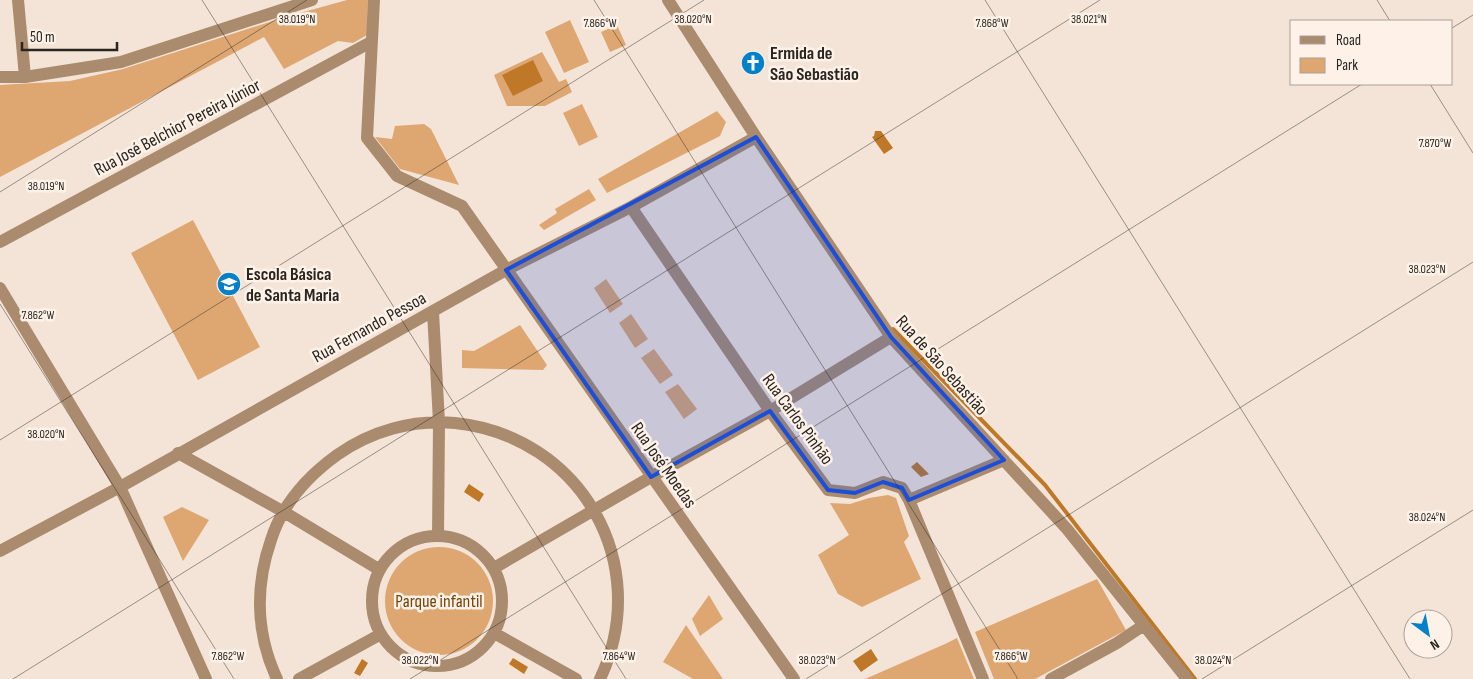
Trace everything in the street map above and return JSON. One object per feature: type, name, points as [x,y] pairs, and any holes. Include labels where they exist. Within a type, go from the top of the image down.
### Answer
[{"type":"street","points":[[18,0],[26,77]]},
{"type":"street","points":[[0,77],[26,77],[121,62],[312,0]]},
{"type":"street","name":"Rua José Moedas","points":[[374,0],[367,138],[397,176],[462,206],[794,679]]},
{"type":"street","name":"Rua de São Sebastião","points":[[668,0],[756,137],[891,337],[1067,530],[1187,679]]},
{"type":"street","name":"Rua José Belchior Pereira Júnior","points":[[0,242],[371,42]]},
{"type":"street","name":"Rua Fernando Pessoa","points":[[0,551],[120,487],[506,270],[631,207],[756,137]]},
{"type":"street","name":"Rua Carlos Pinhão","points":[[631,207],[770,411],[828,490],[855,493],[883,482],[902,488],[910,500]]},
{"type":"street","points":[[0,288],[120,487],[206,679]]},
{"type":"street","points":[[432,312],[438,422],[438,536]]},
{"type":"street","points":[[494,568],[770,411],[891,337]]},
{"type":"street","points":[[277,679],[265,646],[260,623],[259,600],[266,554],[273,532],[284,512],[302,486],[324,464],[349,446],[377,433],[408,425],[438,422],[476,426],[511,437],[536,450],[572,480],[595,511],[608,538],[616,568],[619,600],[616,631],[608,661],[600,679]]},
{"type":"street","points":[[178,453],[284,512],[380,570]]},
{"type":"street","points":[[984,679],[910,500],[1004,460]]},
{"type":"street","points":[[438,536],[464,541],[485,556],[494,568],[502,593],[500,620],[486,644],[476,654],[464,661],[451,665],[437,673],[424,665],[405,658],[389,645],[380,634],[374,616],[372,596],[374,582],[388,558],[410,541],[438,536]]},
{"type":"street","points":[[1051,679],[1144,625]]},
{"type":"street","points":[[494,633],[576,679]]},
{"type":"street","points":[[299,679],[380,634]]},
{"type":"highlighted area","points":[[756,137],[891,337],[1004,460],[909,500],[902,488],[883,482],[855,493],[828,490],[770,411],[651,477],[506,270]]},
{"type":"green space","points":[[347,0],[368,0],[367,35],[353,43],[338,41],[284,69],[264,37],[0,177],[0,85],[70,81],[123,69],[282,18]]},
{"type":"green space","points":[[570,20],[589,62],[564,73],[545,32]]},
{"type":"green space","points":[[617,25],[626,45],[610,52],[601,32]]},
{"type":"green space","points":[[542,52],[559,82],[566,79],[572,92],[545,106],[507,106],[494,75]]},
{"type":"green space","points":[[582,104],[598,137],[579,146],[563,113]]},
{"type":"green space","points":[[717,111],[726,122],[720,136],[607,193],[598,179]]},
{"type":"green space","points":[[424,124],[431,129],[459,185],[400,169],[375,137],[392,139],[395,126]]},
{"type":"green space","points":[[589,189],[596,200],[544,230],[539,225],[557,213],[555,209]]},
{"type":"green space","points":[[193,220],[260,347],[198,380],[131,253]]},
{"type":"green space","points":[[606,279],[623,304],[610,313],[594,288]]},
{"type":"green space","points":[[631,314],[648,339],[635,348],[619,323]]},
{"type":"green space","points":[[520,325],[547,365],[543,370],[462,368],[462,350],[474,351]]},
{"type":"green space","points":[[654,349],[673,375],[660,384],[641,358]]},
{"type":"green space","points":[[678,384],[697,409],[684,419],[665,392]]},
{"type":"green space","points":[[888,495],[896,498],[909,536],[904,542],[921,579],[862,607],[838,594],[818,555],[849,535],[830,503],[850,504]]},
{"type":"green space","points":[[182,507],[209,520],[183,561],[163,517]]},
{"type":"green space","name":"Parque infantil","points":[[439,547],[460,551],[478,562],[489,580],[493,601],[489,622],[478,640],[460,651],[439,655],[418,651],[400,640],[389,622],[385,601],[389,580],[400,562],[418,551]]},
{"type":"green space","points":[[1097,579],[1126,630],[1035,679],[994,679],[975,632]]},
{"type":"green space","points":[[709,595],[723,619],[700,636],[692,619]]},
{"type":"green space","points":[[686,625],[723,679],[693,679],[663,662]]},
{"type":"green space","points":[[957,638],[974,679],[865,679],[945,644]]},
{"type":"shaded area","points":[[533,60],[543,81],[513,96],[502,75]]},
{"type":"shaded area","points":[[875,131],[881,131],[893,148],[884,154],[872,137]]},
{"type":"shaded area","points":[[917,462],[929,474],[921,477],[911,467]]},
{"type":"shaded area","points":[[469,484],[484,494],[479,502],[464,492]]},
{"type":"shaded area","points":[[871,649],[878,660],[861,672],[853,661]]},
{"type":"shaded area","points":[[513,658],[528,667],[524,674],[509,664]]},
{"type":"shaded area","points":[[362,659],[368,663],[360,676],[354,673]]},
{"type":"waterway","points":[[893,329],[1045,485],[1195,679]]},
{"type":"place","name":"Ermida de São Sebastião","points":[[753,63]]},
{"type":"place","name":"Escola Básica de Santa Maria","points":[[229,284]]}]
